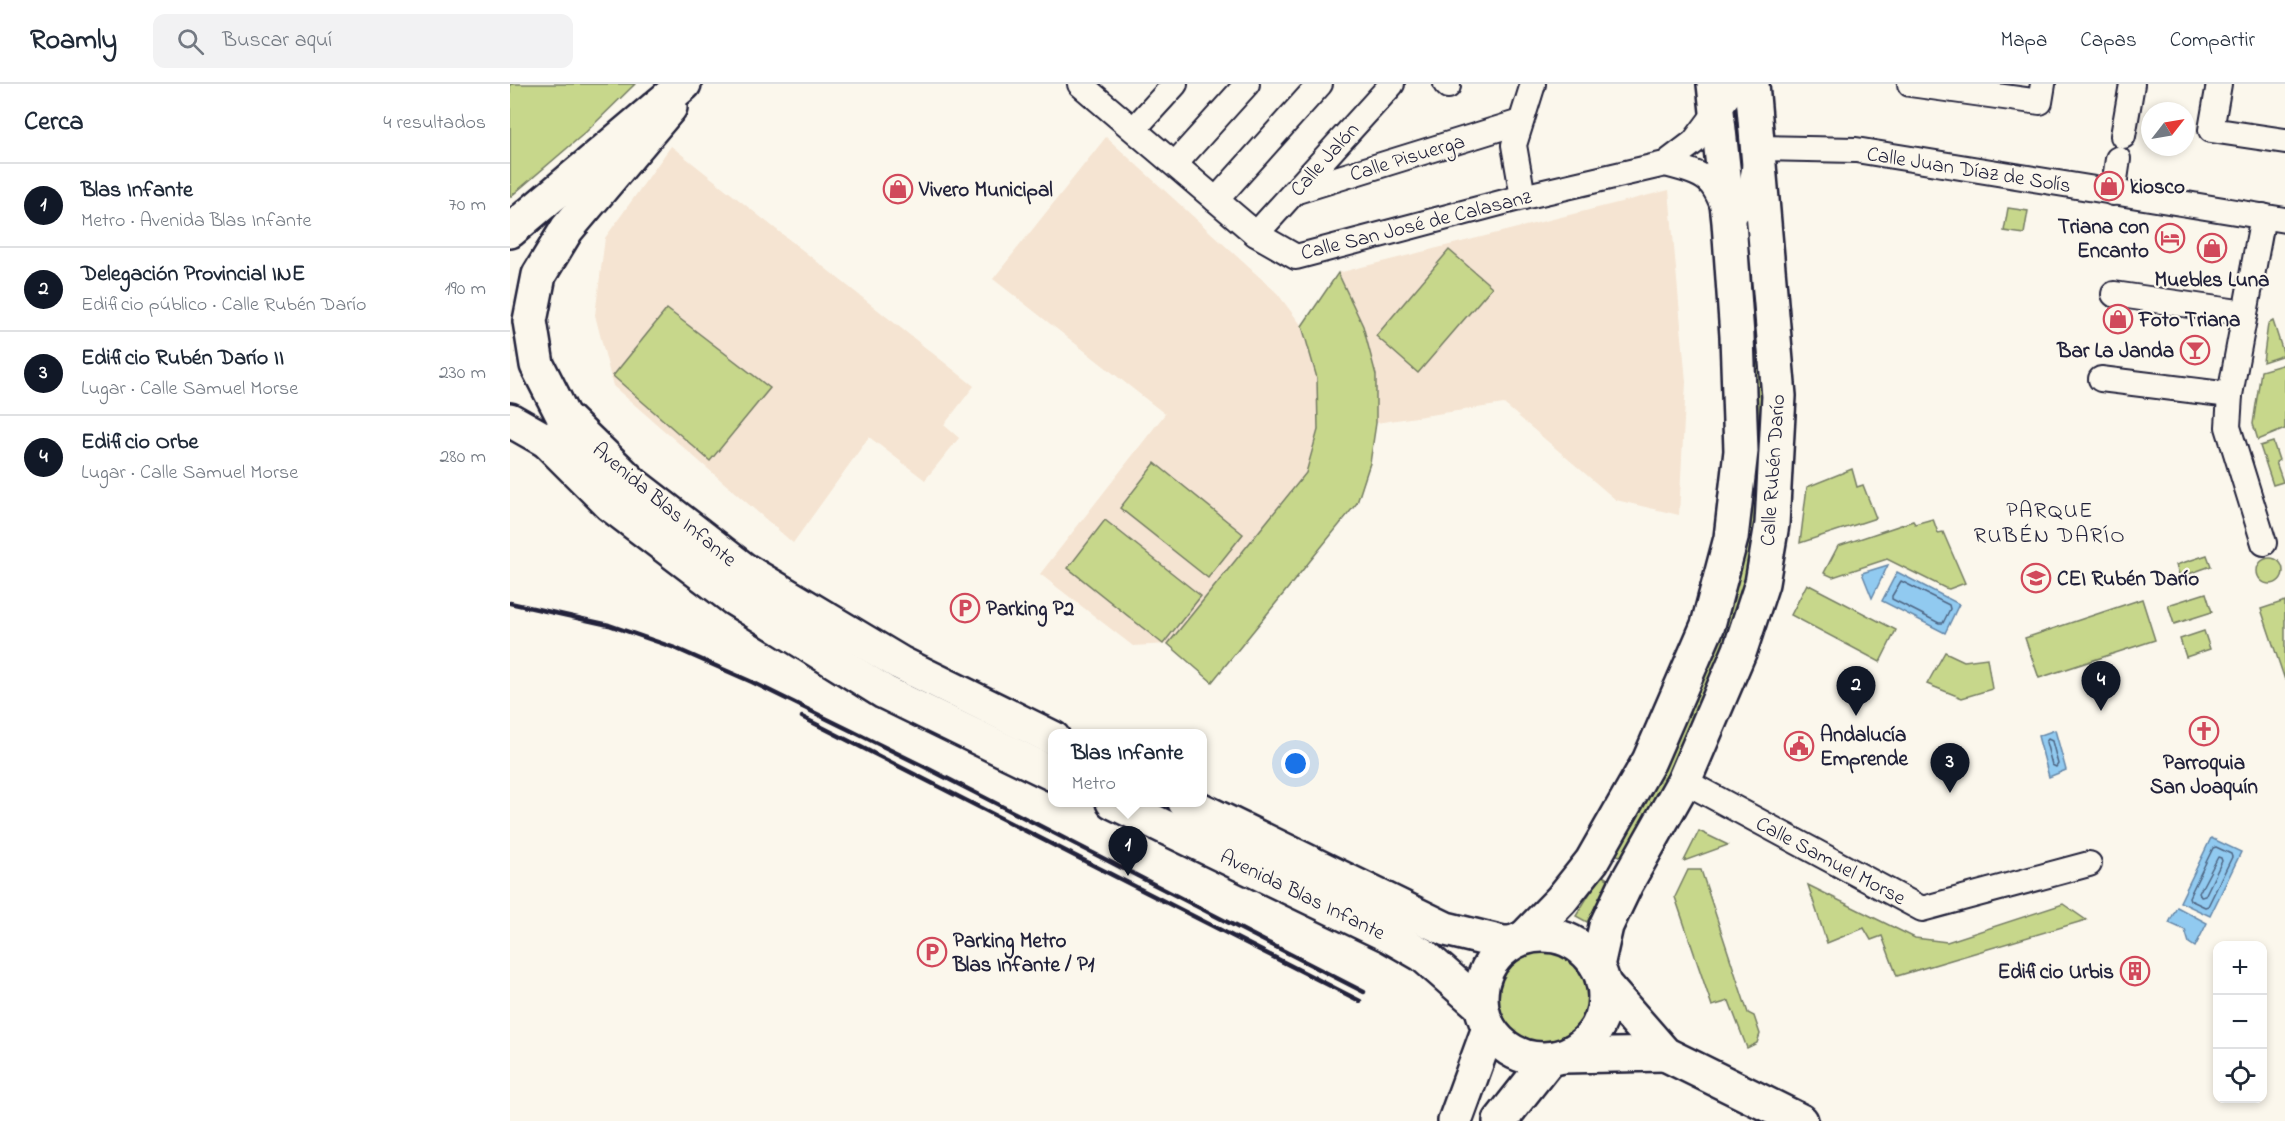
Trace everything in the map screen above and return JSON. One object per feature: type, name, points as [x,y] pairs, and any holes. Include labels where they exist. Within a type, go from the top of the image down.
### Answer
[{"type":"main road","points":[[510,231],[684,84]]},
{"type":"main road","name":"Avenida Blas Infante","points":[[690,84],[567,229],[539,275],[530,321],[537,365],[562,416],[633,484],[743,569],[900,663],[1048,736]]},
{"type":"main road","name":"Calle Rubén Darío","points":[[1600,974],[1606,926],[1622,891],[1684,781],[1740,650],[1762,583],[1773,524],[1779,396],[1752,84]]},
{"type":"main road","name":"Calle Rubén Darío","points":[[1518,940],[1561,900],[1598,850],[1649,761],[1708,625],[1731,538],[1741,451],[1737,336],[1729,222],[1716,97]]},
{"type":"main road","name":"Avenida Blas Infante","points":[[510,420],[547,441],[611,505],[733,598],[884,692],[1048,772]]},
{"type":"main road","name":"Avenida Blas Infante","points":[[1123,807],[1390,936],[1423,955],[1485,1017]]},
{"type":"main road","name":"Avenida Blas Infante","points":[[1195,807],[1446,928],[1518,940]]},
{"type":"main road","points":[[1665,1054],[1531,1059],[1514,1053],[1500,1042],[1485,1017],[1481,988],[1486,970],[1496,955],[1518,940],[1545,934],[1566,939],[1583,950],[1665,1054],[1802,1121]]},
{"type":"main road","points":[[1500,1121],[1556,1058],[1580,1047],[1593,1034],[1601,1019],[1605,1001],[1600,974]]},
{"type":"main road","points":[[1455,1121],[1485,1017]]},
{"type":"street","points":[[1134,129],[1175,84]]},
{"type":"street","points":[[1175,164],[1247,84]]},
{"type":"street","points":[[1216,200],[1320,84]]},
{"type":"street","name":"Calle Jalón","points":[[1256,234],[1392,84]]},
{"type":"street","points":[[1522,197],[1514,145],[1533,84]]},
{"type":"street","points":[[1665,164],[1694,142],[1716,97],[1737,84]]},
{"type":"street","points":[[1910,84],[2042,93]]},
{"type":"street","points":[[2114,193],[2132,84]]},
{"type":"street","points":[[2219,84],[2211,130],[2285,141]]},
{"type":"street","name":"Calle San José de Calasanz","points":[[1093,88],[1134,129],[1256,234],[1296,257],[1522,197],[1665,164]]},
{"type":"street","name":"Calle Pisuerga","points":[[1294,192],[1520,122]]},
{"type":"street","points":[[1729,222],[1749,197],[1758,148]]},
{"type":"street","name":"Calle Juan Díaz de Solís","points":[[1758,148],[1856,150],[2274,218]]},
{"type":"street","points":[[1665,164],[1701,174],[1717,190],[1729,222]]},
{"type":"street","points":[[2264,543],[2228,427],[2230,395],[2245,313],[2274,218]]},
{"type":"street","points":[[2114,294],[2245,313]]},
{"type":"street","points":[[2101,379],[2230,395]]},
{"type":"street","name":"Calle Samuel Morse","points":[[1684,781],[1922,909],[2089,864]]},
{"type":"shaded area","points":[[1106,137],[1277,293],[1302,326],[1317,378],[1318,430],[1306,473],[1168,644],[1133,646],[1040,574],[1165,414],[993,279]]},
{"type":"shaded area","points":[[671,146],[974,386],[944,425],[959,438],[925,480],[869,437],[793,543],[613,386],[595,315],[605,238]]},
{"type":"shaded area","points":[[1669,190],[1686,382],[1679,515],[1616,500],[1504,404],[1376,423],[1376,375],[1363,326],[1338,273]]},
{"type":"green space","points":[[510,84],[635,84],[586,132],[510,197]]},
{"type":"green space","points":[[1737,96],[1747,185],[1736,204],[1728,110]]},
{"type":"green space","points":[[2008,208],[2028,211],[2024,234],[2004,231]]},
{"type":"green space","points":[[1745,232],[1753,232],[1766,386],[1760,522],[1739,615],[1673,770],[1624,857],[1614,854],[1755,459],[1756,409]]},
{"type":"green space","points":[[1449,250],[1492,287],[1418,373],[1376,336]]},
{"type":"green space","points":[[1338,273],[1363,326],[1376,375],[1376,423],[1370,463],[1357,503],[1212,682],[1168,644],[1306,473],[1318,430],[1317,378],[1302,326]]},
{"type":"green space","points":[[667,309],[770,388],[710,461],[613,376]]},
{"type":"green space","points":[[2273,321],[2284,355],[2263,362],[2268,324]]},
{"type":"green space","points":[[2285,364],[2285,429],[2258,440],[2253,424],[2261,371]]},
{"type":"green space","points":[[2273,442],[2279,460],[2276,462],[2283,482],[2273,485],[2260,446]]},
{"type":"green space","points":[[1155,463],[1243,534],[1208,578],[1120,508]]},
{"type":"green space","points":[[1852,469],[1857,487],[1863,485],[1876,518],[1800,543],[1807,487]]},
{"type":"green space","points":[[1933,519],[1938,533],[1943,532],[1965,583],[1949,589],[1945,588],[1887,559],[1833,577],[1824,573],[1838,546],[1913,521],[1915,524]]},
{"type":"green space","points":[[1105,520],[1201,596],[1163,644],[1068,568]]},
{"type":"green space","points":[[2207,555],[2211,566],[2180,577],[2176,565]]},
{"type":"green space","points":[[2270,558],[2279,562],[2283,571],[2279,580],[2270,584],[2261,580],[2257,571],[2261,562]]},
{"type":"green space","points":[[1807,584],[1896,630],[1880,662],[1791,615]]},
{"type":"green space","points":[[2206,593],[2212,612],[2174,624],[2168,605]]},
{"type":"green space","points":[[2142,599],[2155,640],[2039,678],[2025,638]]},
{"type":"green space","points":[[2285,601],[2285,680],[2261,609]]},
{"type":"green space","points":[[2204,631],[2210,649],[2186,657],[2180,639]]},
{"type":"green space","points":[[1945,652],[1964,661],[1987,658],[1992,689],[1962,698],[1927,684]]},
{"type":"green space","points":[[1699,831],[1728,845],[1684,861]]},
{"type":"green space","points":[[1688,870],[1701,870],[1748,1013],[1754,1016],[1760,1034],[1757,1043],[1747,1048],[1729,1001],[1712,1006],[1675,897]]},
{"type":"green space","points":[[1601,875],[1611,881],[1587,922],[1576,916]]},
{"type":"green space","points":[[1808,885],[1915,938],[1947,942],[2063,904],[2086,920],[1897,976],[1882,936],[1871,940],[1864,928],[1827,943]]},
{"type":"green space","points":[[1540,948],[1559,952],[1575,962],[1585,978],[1589,997],[1585,1016],[1575,1032],[1559,1042],[1540,1046],[1521,1042],[1505,1032],[1495,1016],[1491,997],[1495,978],[1505,962],[1521,952]]},
{"type":"water","points":[[1888,565],[1872,598],[1862,573]]},
{"type":"water","points":[[1897,572],[1959,604],[1945,633],[1882,601]]},
{"type":"water","points":[[2055,730],[2066,770],[2049,777],[2038,736]]},
{"type":"water","points":[[2211,838],[2241,852],[2210,916],[2180,902]]},
{"type":"water","points":[[2177,907],[2207,923],[2195,947],[2189,943],[2185,930],[2169,923]]},
{"type":"railway","points":[[510,603],[609,625],[675,648],[752,682],[921,765],[1364,992]]},
{"type":"railway","points":[[802,717],[1360,1001]]},
{"type":"place","name":"kiosco","points":[[2109,186]]},
{"type":"place","name":"Vivero Municipal","points":[[898,189]]},
{"type":"place","name":"Triana con Encanto","points":[[2170,238]]},
{"type":"place","name":"Muebles Luna","points":[[2212,248]]},
{"type":"place","name":"Foto Triana","points":[[2118,319]]},
{"type":"place","name":"Bar La Janda","points":[[2195,350]]},
{"type":"place","name":"CEI Rubén Darío","points":[[2036,578]]},
{"type":"place","name":"Parking P2","points":[[965,608]]},
{"type":"place","name":"Edificio Orbe","points":[[2101,711]]},
{"type":"place","name":"Delegación Provincial INE","points":[[1856,716]]},
{"type":"place","name":"Parroquia San Joaquín","points":[[2204,731]]},
{"type":"place","name":"Andalucía Emprende","points":[[1799,746]]},
{"type":"place","name":"Edificio Rubén Darío II","points":[[1950,793]]},
{"type":"place","name":"Blas Infante","points":[[1128,876]]},
{"type":"place","name":"Parking Metro Blas Infante / P1","points":[[932,952]]},
{"type":"place","name":"Edificio Urbis","points":[[2135,971]]},
{"type":"district","name":"PARQUE RUBÉN DARÍO","points":[[2050,522]]}]
